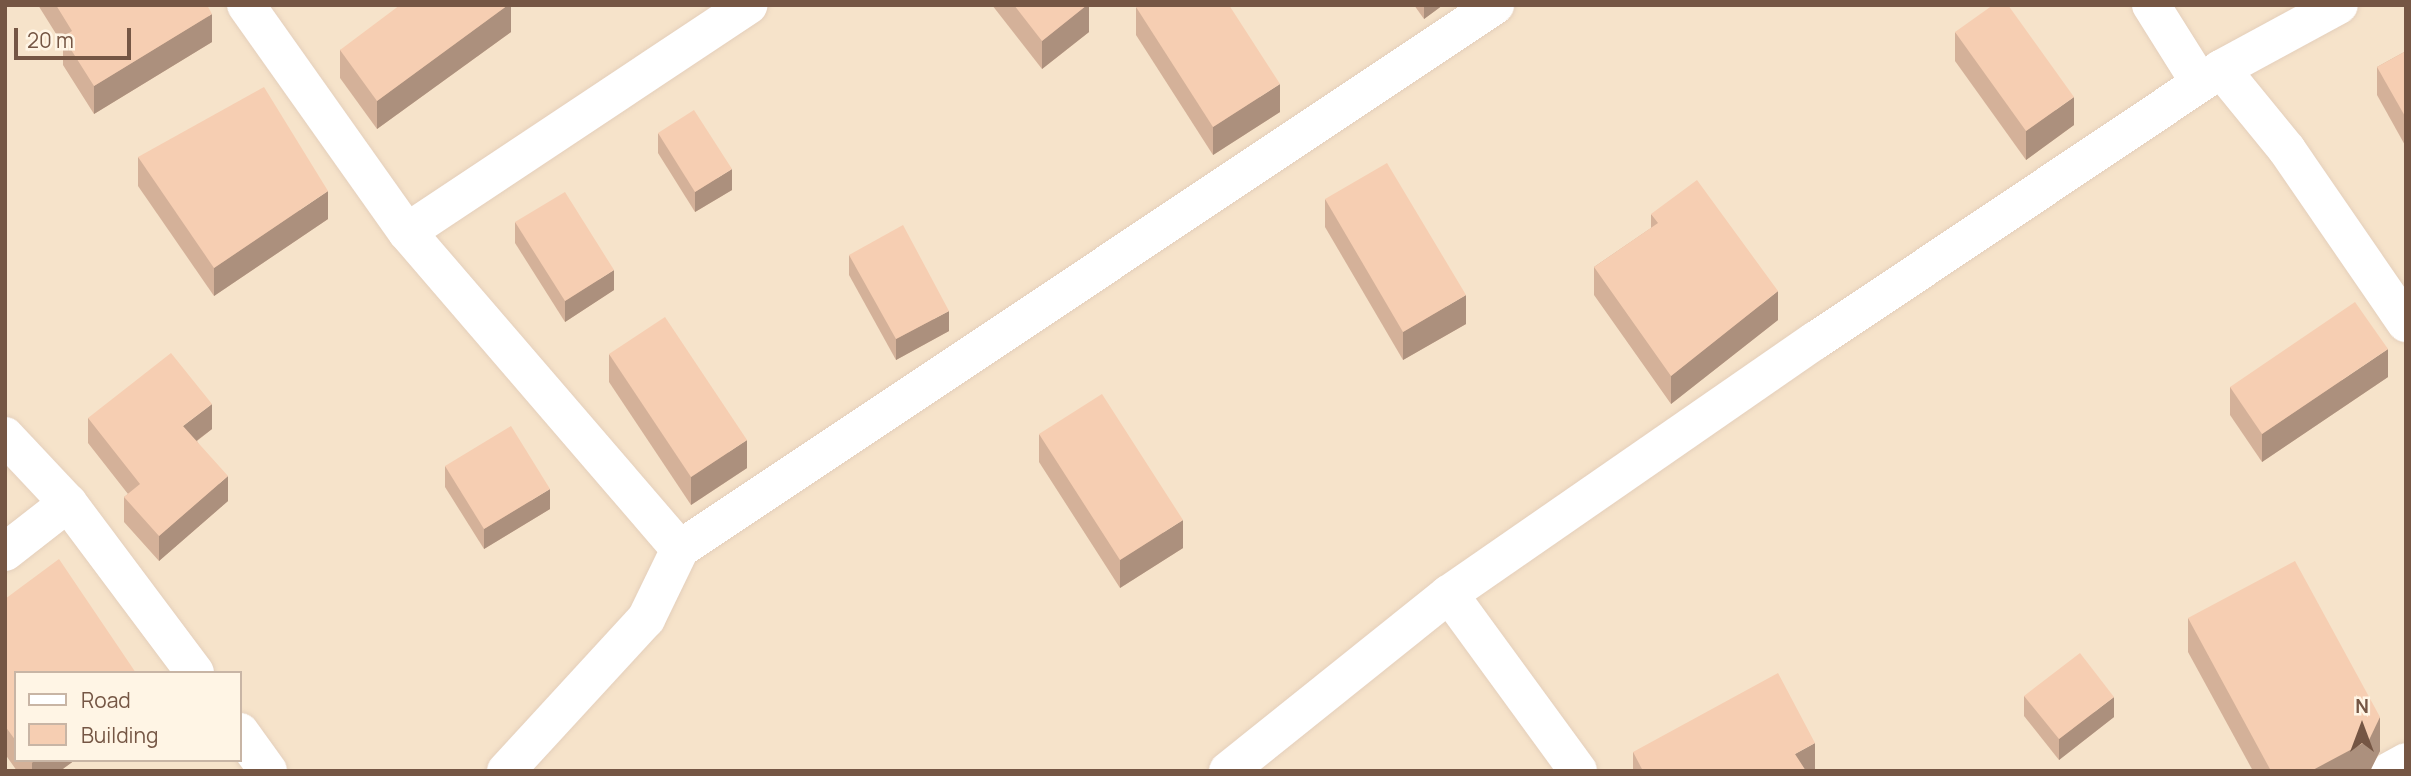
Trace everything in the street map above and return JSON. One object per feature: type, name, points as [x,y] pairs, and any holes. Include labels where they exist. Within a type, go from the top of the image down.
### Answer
[{"type":"street","points":[[246,5],[407,232],[681,550]]},
{"type":"street","points":[[407,232],[749,5]]},
{"type":"street","points":[[506,771],[646,619],[681,550],[1496,5]]},
{"type":"street","points":[[2151,5],[2211,76],[2287,150],[2406,323]]},
{"type":"street","points":[[1228,771],[1449,594],[2211,76],[2339,5]]},
{"type":"street","points":[[5,436],[68,503],[194,671]]},
{"type":"street","points":[[5,552],[68,503]]},
{"type":"street","points":[[1449,594],[1578,771]]},
{"type":"street","points":[[242,735],[268,771]]},
{"type":"street","points":[[2390,771],[2406,762]]},
{"type":"shaded area","points":[[5,5],[2406,5],[2406,771],[5,771]]},
{"type":"building","points":[[56,5],[207,5],[212,14],[94,86],[63,37],[72,31]]},
{"type":"building","points":[[400,5],[508,5],[377,101],[340,50]]},
{"type":"building","points":[[1014,5],[1087,5],[1042,41]]},
{"type":"building","points":[[1229,5],[1280,84],[1213,127],[1136,7]]},
{"type":"building","points":[[1993,5],[2008,5],[2074,97],[2026,131],[1955,32]]},
{"type":"building","points":[[2406,51],[2406,118],[2377,67]]},
{"type":"building","points":[[264,87],[328,191],[214,268],[138,157]]},
{"type":"building","points":[[694,110],[732,169],[695,192],[658,133]]},
{"type":"building","points":[[1387,163],[1466,295],[1403,332],[1325,199]]},
{"type":"building","points":[[1697,180],[1778,291],[1671,376],[1594,267],[1658,223],[1651,214]]},
{"type":"building","points":[[565,192],[614,270],[565,301],[515,222]]},
{"type":"building","points":[[903,225],[949,311],[896,339],[849,255]]},
{"type":"building","points":[[2355,302],[2388,349],[2262,434],[2230,387]]},
{"type":"building","points":[[665,317],[747,440],[691,477],[609,354]]},
{"type":"building","points":[[171,353],[212,404],[183,426],[228,476],[159,536],[124,497],[140,484],[88,418]]},
{"type":"building","points":[[1102,394],[1183,520],[1120,560],[1039,434]]},
{"type":"building","points":[[511,426],[550,489],[484,529],[445,466]]},
{"type":"building","points":[[59,559],[135,671],[14,671],[14,738],[5,726],[5,599]]},
{"type":"building","points":[[2295,561],[2380,717],[2369,740],[2311,771],[2271,771],[2188,618]]},
{"type":"building","points":[[2080,653],[2114,697],[2059,739],[2024,696]]},
{"type":"building","points":[[1778,673],[1815,743],[1795,754],[1806,771],[1643,771],[1633,752]]}]
